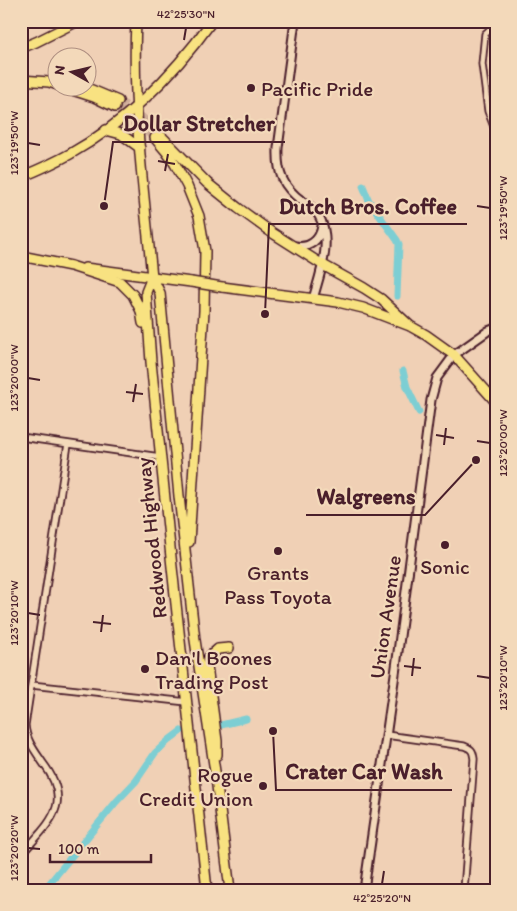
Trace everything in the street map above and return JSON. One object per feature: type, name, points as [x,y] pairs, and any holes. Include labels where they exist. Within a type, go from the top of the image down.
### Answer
[{"type":"main road","points":[[21,48],[78,21]]},
{"type":"main road","points":[[136,21],[134,70],[136,106],[152,277],[160,293],[188,578]]},
{"type":"main road","points":[[21,177],[70,154],[106,130],[136,106],[174,70],[212,21]]},
{"type":"main road","points":[[21,80],[48,82]]},
{"type":"main road","points":[[98,94],[116,104],[98,98]]},
{"type":"main road","points":[[106,130],[121,134],[140,148]]},
{"type":"main road","points":[[188,578],[189,534],[204,311],[205,251],[198,216],[187,186],[157,136],[207,183],[238,208],[322,265],[381,299],[410,326]]},
{"type":"main road","points":[[21,256],[71,266],[338,302],[363,308],[410,326],[426,335],[454,355],[496,402]]},
{"type":"main road","points":[[71,266],[120,282],[133,295],[141,311],[151,362]]},
{"type":"main road","points":[[151,362],[146,292],[152,277]]},
{"type":"main road","name":"Redwood Highway","points":[[151,362],[207,890]]},
{"type":"main road","name":"Redwood Highway","points":[[188,578],[230,890]]},
{"type":"main road","points":[[216,778],[217,741],[207,666],[209,657],[218,649],[229,648]]},
{"type":"street","points":[[295,21],[277,159],[284,183],[318,214],[322,225],[325,239],[322,265],[313,299]]},
{"type":"street","points":[[496,24],[486,34],[482,64],[488,111],[496,132]]},
{"type":"street","points":[[292,245],[300,247],[310,245],[318,238],[322,225]]},
{"type":"street","name":"Union Avenue","points":[[364,890],[431,400],[436,378],[454,355],[488,331],[496,328]]},
{"type":"street","points":[[21,437],[160,457]]},
{"type":"street","points":[[21,855],[53,817],[57,802],[55,780],[28,740],[25,725],[68,444]]},
{"type":"street","points":[[31,685],[187,702]]},
{"type":"street","points":[[386,734],[464,746],[470,748],[473,752],[464,890]]},
{"type":"street","points":[[21,836],[30,844]]},
{"type":"waterway","points":[[363,186],[369,201],[399,244],[397,296]]},
{"type":"waterway","points":[[403,371],[407,387],[419,412]]},
{"type":"waterway","points":[[221,725],[246,719]]},
{"type":"waterway","points":[[44,890],[116,802],[136,781],[155,753],[181,731]]},
{"type":"tunnel","points":[[118,101],[139,115],[159,134]]},
{"type":"tunnel","points":[[115,107],[135,120],[155,138]]},
{"type":"place","name":"Pacific Pride","points":[[251,88]]},
{"type":"place","name":"Dollar Stretcher","points":[[104,206]]},
{"type":"place","name":"Dutch Bros. Coffee","points":[[265,314]]},
{"type":"place","name":"Walgreens","points":[[476,460]]},
{"type":"place","name":"Sonic","points":[[445,545]]},
{"type":"place","name":"Grants Pass Toyota","points":[[278,551]]},
{"type":"place","name":"Dan'l Boones Trading Post","points":[[145,669]]},
{"type":"place","name":"Crater Car Wash","points":[[273,731]]},
{"type":"place","name":"Rogue Credit Union","points":[[263,786]]}]
